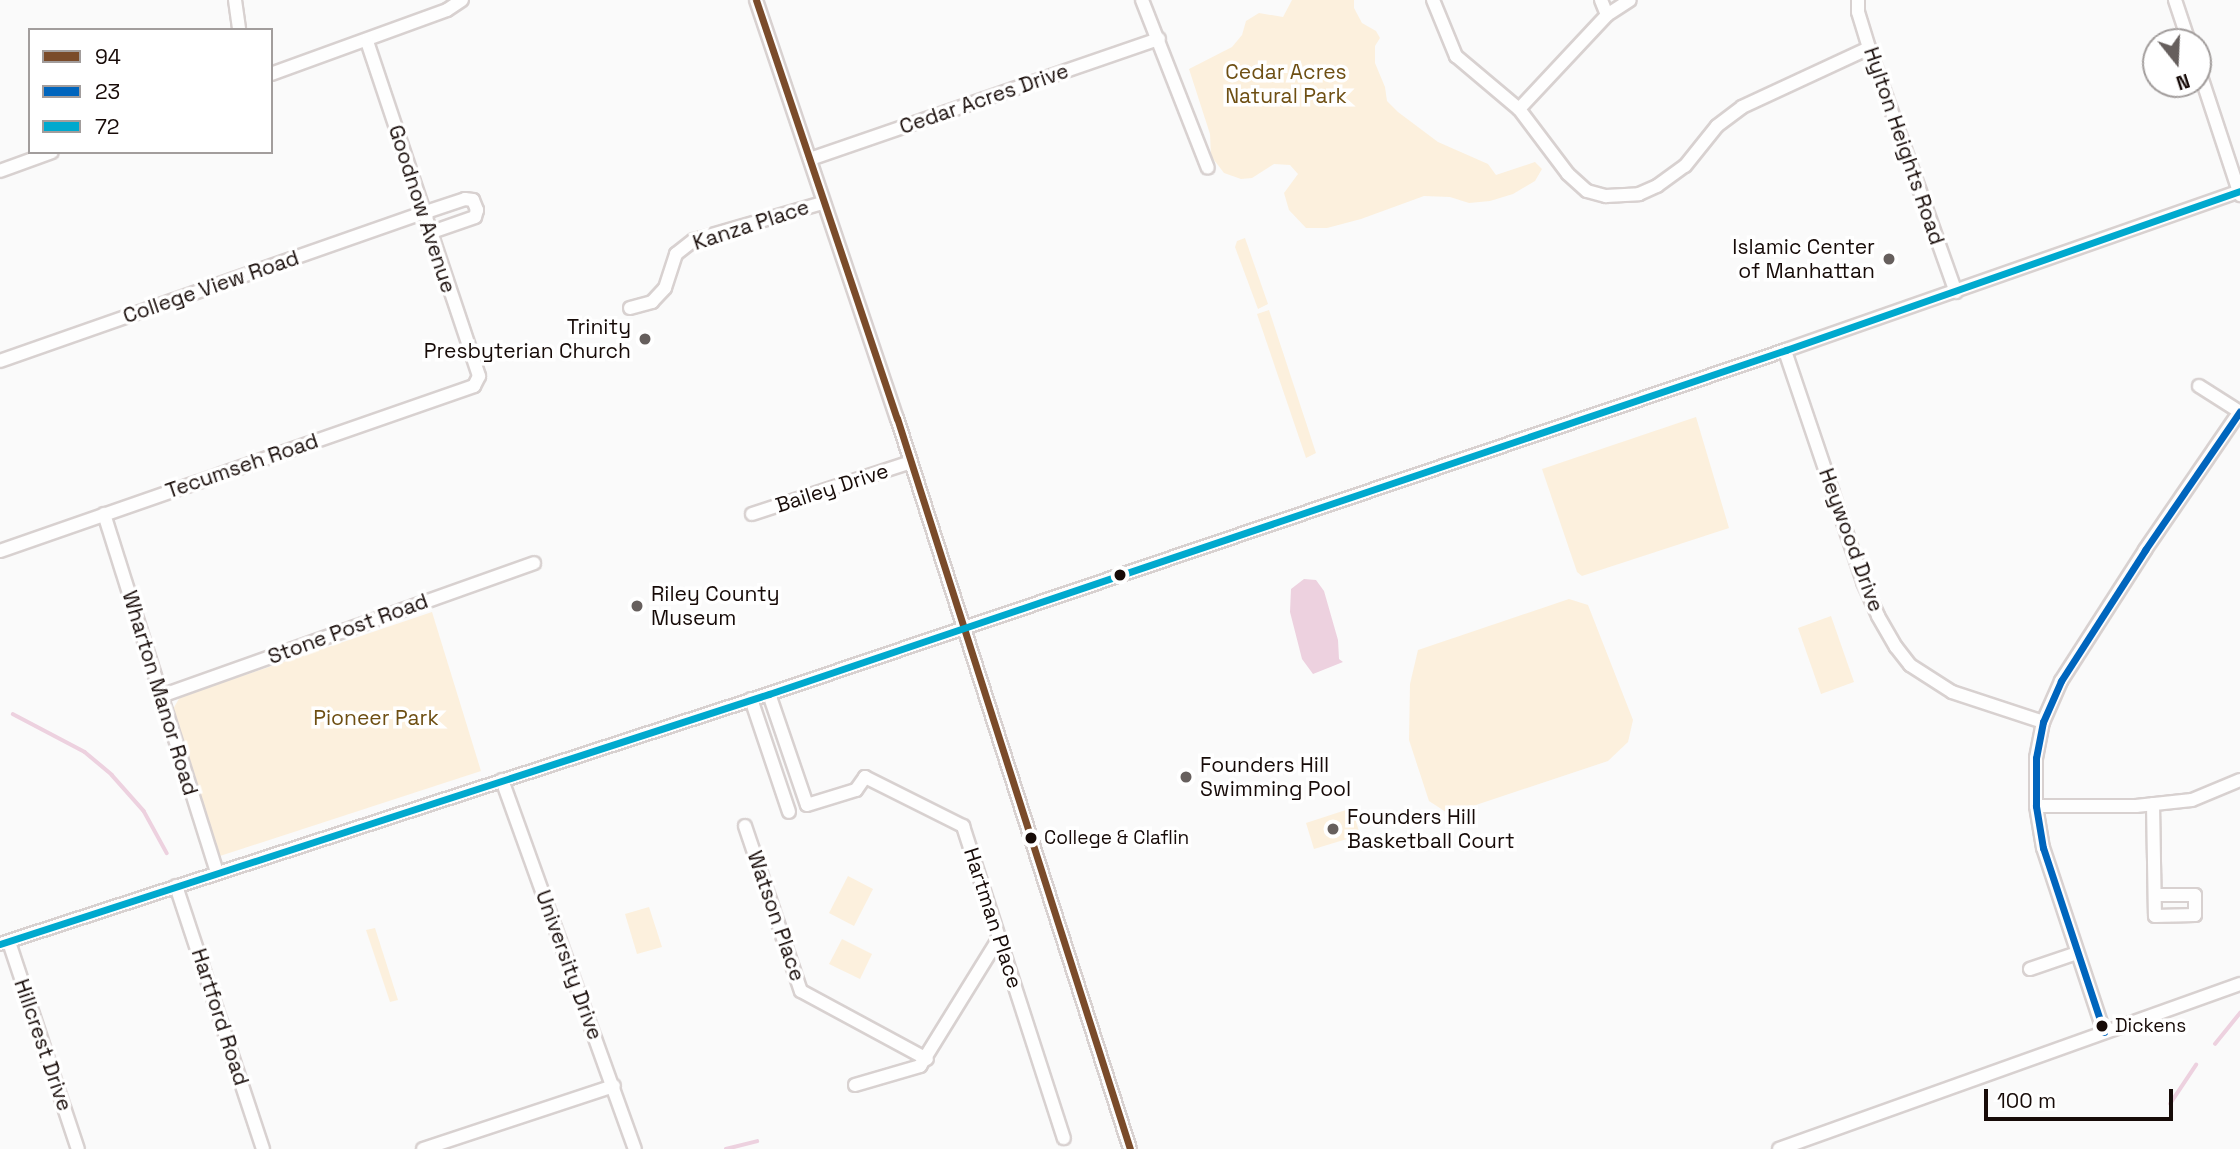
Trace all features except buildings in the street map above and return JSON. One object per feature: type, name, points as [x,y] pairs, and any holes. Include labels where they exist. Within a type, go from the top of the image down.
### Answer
[{"type":"street","points":[[235,0],[239,28]]},
{"type":"street","points":[[273,73],[447,10],[462,0]]},
{"type":"street","points":[[756,0],[911,462],[1130,1149]]},
{"type":"street","points":[[1142,0],[1208,168]]},
{"type":"street","points":[[1433,0],[1456,56],[1519,109],[1546,149],[1587,191],[1606,197],[1627,196],[1657,186],[1685,166],[1717,126],[1742,107],[1870,48]]},
{"type":"street","points":[[1601,0],[1607,15]]},
{"type":"street","points":[[1519,109],[1607,15],[1630,0]]},
{"type":"street","name":"Hylton Heights Road","points":[[1858,0],[1858,12],[1870,48],[1956,292]]},
{"type":"street","points":[[2175,0],[2184,28]]},
{"type":"street","name":"Cedar Acres Drive","points":[[810,159],[1159,39]]},
{"type":"street","name":"Goodnow Avenue","points":[[367,41],[479,376]]},
{"type":"street","points":[[4,943],[769,694],[1785,351],[2240,193],[2208,98]]},
{"type":"street","points":[[0,171],[47,154]]},
{"type":"street","name":"College View Road","points":[[0,361],[469,198],[477,206],[477,214],[471,219],[429,233]]},
{"type":"street","name":"Kanza Place","points":[[630,308],[652,302],[665,288],[676,254],[694,240],[822,202]]},
{"type":"street","name":"Heywood Drive","points":[[1785,351],[1863,582],[1878,617],[1896,648],[1910,665],[1952,692],[2043,722]]},
{"type":"street","name":"Tecumseh Road","points":[[0,551],[474,386],[479,376]]},
{"type":"street","points":[[2104,1032],[2043,848],[2036,806],[2036,758],[2043,722],[2068,670],[2240,412],[2199,386]]},
{"type":"street","name":"Bailey Drive","points":[[752,514],[911,462]]},
{"type":"street","name":"Wharton Manor Road","points":[[104,514],[216,873]]},
{"type":"street","name":"Stone Post Road","points":[[162,696],[534,563]]},
{"type":"street","name":"Hartman Place","points":[[769,694],[807,805],[856,790],[865,777],[963,826],[1064,1138]]},
{"type":"street","points":[[751,699],[789,811]]},
{"type":"street","name":"University Drive","points":[[502,780],[635,1149]]},
{"type":"street","points":[[2036,806],[2152,804],[2192,800],[2240,780]]},
{"type":"street","points":[[2152,804],[2155,895]]},
{"type":"street","name":"Watson Place","points":[[745,826],[801,991],[927,1059]]},
{"type":"street","name":"Hartford Road","points":[[176,886],[263,1149]]},
{"type":"street","points":[[855,1085],[918,1068],[927,1059],[999,938]]},
{"type":"street","name":"Hillcrest Drive","points":[[4,943],[78,1149]]},
{"type":"street","points":[[2030,968],[2077,953]]},
{"type":"street","points":[[1779,1149],[2240,984]]},
{"type":"street","points":[[423,1149],[444,1146],[614,1086]]},
{"type":"green space","name":"Cedar Acres Natural Park","points":[[1292,0],[1354,0],[1354,8],[1362,23],[1376,31],[1380,38],[1375,46],[1375,63],[1385,87],[1387,101],[1398,112],[1438,142],[1488,164],[1496,175],[1535,162],[1542,169],[1535,181],[1513,194],[1490,201],[1469,203],[1450,197],[1424,196],[1361,219],[1327,228],[1306,228],[1289,210],[1284,193],[1298,174],[1290,165],[1274,164],[1252,178],[1241,179],[1224,173],[1211,156],[1210,134],[1189,69],[1232,47],[1242,35],[1246,21],[1259,13],[1283,17]]},
{"type":"green space","points":[[1245,238],[1268,304],[1258,309],[1235,247],[1237,241]]},
{"type":"green space","points":[[1269,310],[1316,453],[1306,458],[1257,314]]},
{"type":"green space","points":[[1696,417],[1729,528],[1582,576],[1577,572],[1542,469]]},
{"type":"green space","points":[[1569,599],[1588,605],[1633,720],[1628,742],[1608,761],[1449,814],[1429,801],[1409,740],[1410,684],[1418,650]]},
{"type":"green space","name":"Pioneer Park","points":[[432,612],[481,771],[220,856],[173,709],[180,697]]},
{"type":"green space","points":[[1831,616],[1854,682],[1821,694],[1798,628]]},
{"type":"green space","name":"Founders Hill Basketball Court","points":[[1352,808],[1360,835],[1314,849],[1306,823]]},
{"type":"green space","points":[[848,876],[873,889],[854,926],[829,913]]},
{"type":"green space","points":[[649,907],[662,947],[637,954],[625,914]]},
{"type":"green space","points":[[375,928],[398,1000],[390,1002],[366,930]]},
{"type":"green space","points":[[842,939],[872,954],[860,979],[829,964]]},
{"type":"shaded area","points":[[1304,579],[1316,580],[1324,591],[1338,640],[1339,659],[1343,662],[1313,674],[1302,659],[1290,612],[1291,589]]},
{"type":"waterway","points":[[13,714],[85,752],[112,775],[144,811],[167,853]]},
{"type":"waterway","points":[[2215,1044],[2240,1013]]},
{"type":"waterway","points":[[2170,1104],[2196,1065]]},
{"type":"waterway","points":[[726,1149],[757,1141]]},
{"type":"transit line","name":"94","points":[[756,0],[897,418],[1130,1149]]},
{"type":"transit line","name":"72","points":[[0,944],[769,694],[1786,350],[2240,191]]},
{"type":"transit line","name":"23","points":[[2104,1032],[2043,848],[2036,806],[2036,758],[2043,722],[2061,681],[2145,550],[2240,411]]},
{"type":"place","name":"Islamic Center of Manhattan","points":[[1889,259]]},
{"type":"place","name":"Trinity Presbyterian Church","points":[[645,339]]},
{"type":"place","name":"Riley County Museum","points":[[637,606]]},
{"type":"place","name":"Founders Hill Swimming Pool","points":[[1186,777]]},
{"type":"place","name":"Founders Hill Basketball Court","points":[[1333,829]]},
{"type":"place","name":"College & Claflin","points":[[1031,838]]},
{"type":"place","name":"Dickens","points":[[2102,1026]]}]
